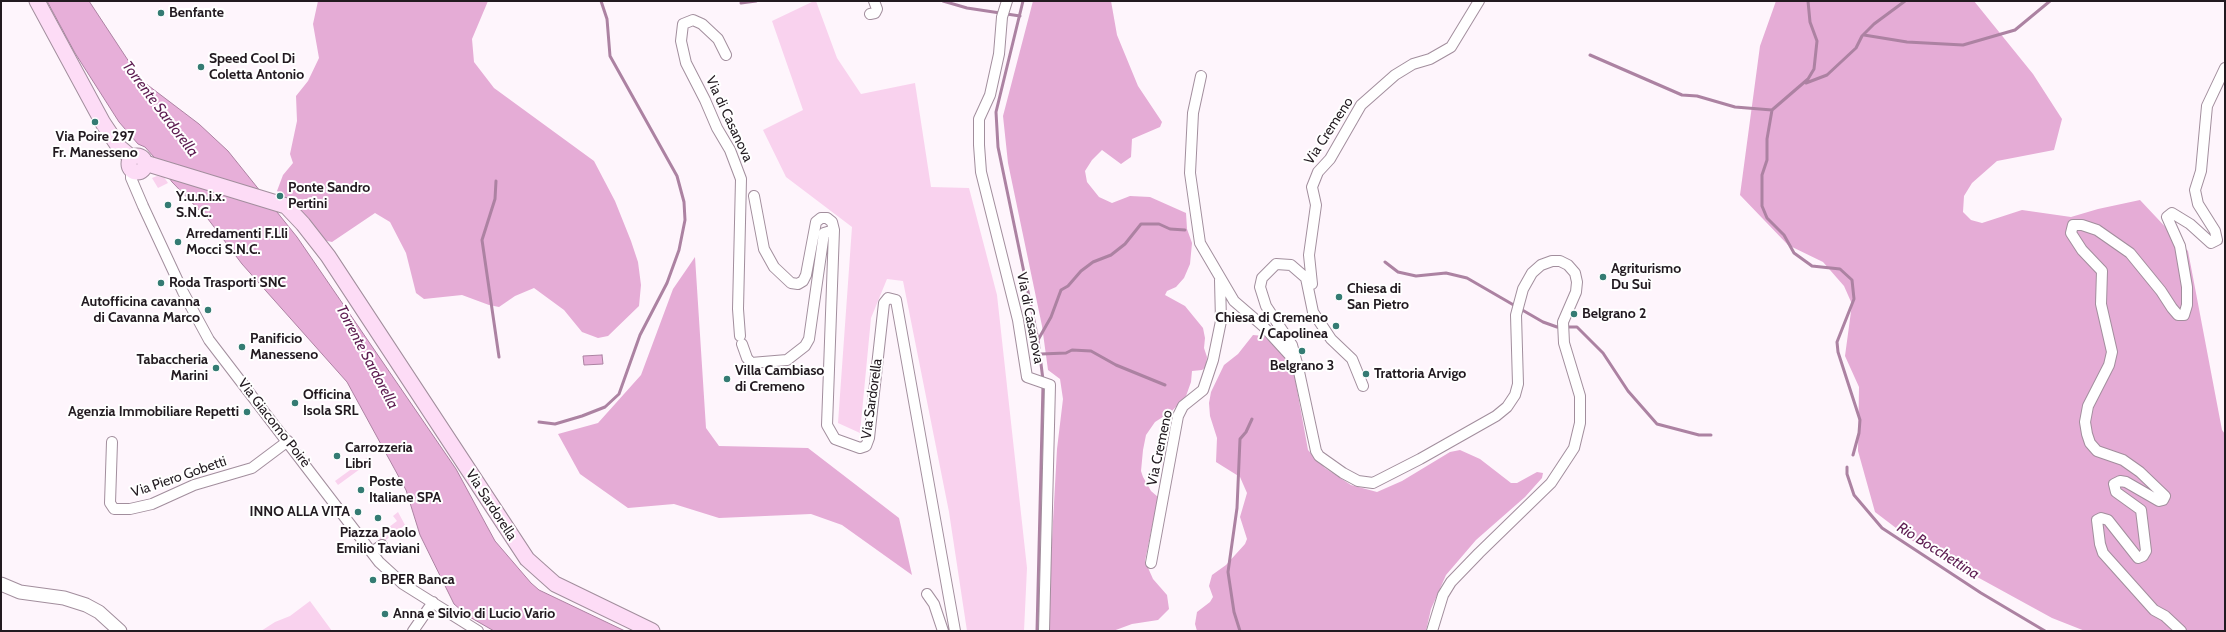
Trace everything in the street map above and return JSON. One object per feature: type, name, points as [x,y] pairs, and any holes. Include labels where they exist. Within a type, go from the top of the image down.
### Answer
[{"type":"main road","points":[[37,1],[103,123],[119,147],[141,164]]},
{"type":"main road","name":"Via Sardorella","points":[[141,164],[276,201],[286,206],[317,240],[527,559],[555,584],[652,631]]},
{"type":"street","points":[[870,14],[875,13],[877,9],[874,1]]},
{"type":"street","name":"Via di Casanova","points":[[1008,1],[1002,17],[999,54],[990,95],[979,120],[979,145],[982,172],[1018,320],[1027,377],[1050,385],[1044,631]]},
{"type":"street","name":"Via Cremeno","points":[[1363,386],[1352,358],[1331,339],[1313,312],[1310,289],[1313,282],[1309,255],[1316,205],[1312,187],[1318,172],[1330,159],[1361,105],[1395,75],[1413,64],[1430,59],[1451,47],[1479,1]]},
{"type":"street","name":"Via di Casanova","points":[[726,55],[718,39],[702,24],[693,20],[683,24],[681,41],[686,63],[705,100],[717,128],[730,150],[741,179],[738,309],[741,340],[747,358],[752,363],[787,360],[805,346],[809,339],[824,233],[834,230]]},
{"type":"street","points":[[2181,631],[2165,616],[2154,610],[2103,553],[2100,544],[2097,520],[2102,518],[2108,520],[2138,558],[2143,556],[2146,551],[2141,510],[2116,492],[2114,484],[2120,481],[2126,482],[2159,501],[2163,500],[2165,496],[2140,472],[2123,460],[2097,451],[2090,443],[2085,422],[2088,406],[2109,365],[2112,352],[2101,304],[2102,270],[2082,250],[2071,233],[2073,225],[2097,230],[2130,253],[2161,291],[2178,315],[2184,314],[2187,305],[2187,287],[2180,246],[2167,217],[2172,213],[2190,224],[2211,243],[2217,240],[2215,231],[2198,204],[2195,190],[2201,171],[2207,106],[2225,68]]},
{"type":"street","name":"Via Cremeno","points":[[1202,76],[1193,113],[1190,173],[1200,243],[1234,301],[1263,326],[1287,350],[1298,367]]},
{"type":"street","name":"Via Giacomo Poirè","points":[[141,164],[131,178],[183,292],[210,340],[380,562],[403,584],[478,631]]},
{"type":"street","points":[[754,196],[764,249],[774,267],[791,283],[798,284],[806,275],[816,222],[821,218],[827,218],[832,222],[834,230]]},
{"type":"street","name":"Via Sardorella","points":[[834,230],[827,425],[835,439],[860,448],[866,446],[869,438],[884,303],[888,298],[894,299],[897,302],[955,631]]},
{"type":"street","points":[[1310,289],[1306,278],[1300,271],[1291,264],[1284,263],[1276,264],[1268,270],[1262,278],[1260,287],[1266,306],[1292,345],[1316,451],[1319,456],[1343,473],[1358,481],[1373,483],[1420,459],[1496,416],[1507,407],[1515,395],[1518,384],[1516,315],[1526,282],[1541,265],[1552,261],[1560,261],[1568,265],[1575,273],[1577,282],[1576,292],[1563,322],[1564,343],[1580,396],[1580,423],[1574,448],[1551,483],[1451,582],[1443,595],[1432,631]]},
{"type":"street","name":"Via Cremeno","points":[[1151,563],[1178,416],[1183,406],[1203,390],[1214,360],[1221,321],[1220,278]]},
{"type":"street","name":"Via Piero Gobetti","points":[[112,442],[110,504],[114,509],[130,509],[152,504],[194,486],[252,468],[288,442]]},
{"type":"street","points":[[372,552],[382,545]]},
{"type":"street","points":[[1,584],[20,592],[64,598],[86,605],[99,612],[120,631]]},
{"type":"street","points":[[927,594],[934,604],[943,631]]},
{"type":"street","points":[[413,631],[433,602]]},
{"type":"shaded area","points":[[318,1],[488,1],[472,39],[474,62],[494,88],[594,161],[615,201],[631,241],[638,262],[641,285],[639,306],[608,336],[598,338],[582,332],[564,310],[534,288],[515,296],[499,307],[462,295],[424,299],[416,293],[406,253],[390,222],[375,213],[332,242],[323,240],[293,203],[277,191],[283,175],[293,163],[290,154],[297,121],[296,96],[308,81],[319,58],[313,24]]},
{"type":"shaded area","points":[[816,1],[837,58],[861,94],[915,83],[931,187],[969,188],[997,295],[1027,568],[1024,631],[967,631],[949,512],[903,281],[887,279],[871,318],[860,433],[838,423],[852,227],[786,177],[763,130],[803,110],[772,21]]},
{"type":"shaded area","points":[[1033,1],[1111,1],[1117,35],[1138,86],[1162,122],[1160,127],[1132,139],[1131,157],[1121,164],[1102,150],[1092,160],[1085,171],[1087,182],[1099,197],[1112,203],[1130,196],[1150,197],[1186,213],[1187,229],[1192,243],[1190,264],[1184,278],[1176,287],[1167,291],[1165,295],[1185,306],[1203,328],[1205,338],[1204,348],[1207,357],[1206,367],[1202,370],[1192,371],[1191,382],[1186,396],[1172,411],[1155,422],[1146,435],[1143,450],[1141,471],[1151,491],[1158,497],[1145,561],[1153,579],[1167,595],[1169,609],[1158,620],[1132,624],[1113,631],[1050,631],[1049,594],[1057,449],[1063,399],[1060,379],[1048,370],[1042,326],[1008,163],[1003,116]]},
{"type":"shaded area","points":[[1776,1],[1974,1],[2033,74],[2062,119],[2054,150],[1997,161],[1972,183],[1964,196],[1963,212],[1971,220],[1982,223],[2022,210],[2071,217],[2098,209],[2140,200],[2188,251],[2222,430],[2225,434],[2225,631],[2085,631],[2052,618],[1917,544],[1875,512],[1858,451],[1859,387],[1845,356],[1852,304],[1844,286],[1823,262],[1788,245],[1740,195],[1760,46]]},
{"type":"shaded area","points":[[157,176],[164,177],[168,183],[158,188],[152,178]]},
{"type":"shaded area","points":[[695,257],[706,428],[719,446],[808,448],[899,518],[912,575],[842,525],[811,514],[719,518],[674,504],[628,508],[580,474],[558,434],[598,423],[641,375],[673,289]]},
{"type":"shaded area","points":[[1253,335],[1264,336],[1287,358],[1294,373],[1308,450],[1325,468],[1351,485],[1377,492],[1402,481],[1450,452],[1460,450],[1480,459],[1511,483],[1517,483],[1537,472],[1543,473],[1542,478],[1525,497],[1476,540],[1446,575],[1431,609],[1426,631],[1197,631],[1195,624],[1197,612],[1210,602],[1213,597],[1209,586],[1212,575],[1226,565],[1245,544],[1247,539],[1240,517],[1247,493],[1240,477],[1216,462],[1217,438],[1210,416],[1209,403],[1211,392],[1224,365],[1238,354]]},
{"type":"shaded area","points":[[368,457],[371,461],[338,485],[335,481]]},
{"type":"shaded area","points":[[398,512],[405,525],[382,543],[377,536],[397,521],[393,516]]},
{"type":"shaded area","points":[[310,601],[332,631],[261,631],[275,622],[290,616]]},
{"type":"water","name":"Torrente Sardorella","points":[[47,1],[89,1],[141,80],[199,124],[228,151],[297,237],[456,469],[495,541],[531,583],[539,590],[625,631],[494,631],[468,616],[454,604],[420,535],[406,490],[347,382],[242,264],[208,219],[172,182],[154,157],[145,147],[138,144],[119,122],[75,53]]},
{"type":"water","points":[[602,355],[603,364],[584,365],[583,356]]},
{"type":"waterway","points":[[539,422],[555,424],[582,416],[605,407],[619,394],[640,335],[667,283],[679,250],[685,220],[684,202],[677,176],[610,56],[607,19],[601,1]]},
{"type":"waterway","points":[[741,3],[756,1]]},
{"type":"waterway","points":[[943,1],[967,8],[1020,16]]},
{"type":"waterway","points":[[1023,1],[996,112],[998,147],[1038,340],[1043,380]]},
{"type":"waterway","name":"Rio Bocchettina","points":[[1808,1],[1810,22],[1817,41],[1814,69],[1808,79],[1772,110],[1767,139],[1767,160],[1762,175],[1762,206],[1767,218],[1784,235],[1794,253],[1812,266],[1840,269],[1852,280],[1854,299],[1837,342],[1838,352],[1860,420],[1859,433],[1853,455]]},
{"type":"waterway","points":[[1806,83],[1827,75],[1856,48],[1862,36],[1874,24],[1905,1]]},
{"type":"waterway","points":[[1864,35],[1907,42],[1963,45],[2015,30],[2050,1]]},
{"type":"waterway","points":[[1590,55],[1682,95],[1697,96],[1735,107],[1772,110]]},
{"type":"waterway","points":[[496,181],[495,199],[482,240],[499,357]]},
{"type":"waterway","points":[[1038,340],[1051,317],[1061,290],[1068,286],[1081,271],[1093,262],[1111,255],[1125,244],[1141,224],[1159,224],[1170,229],[1185,230]]},
{"type":"waterway","points":[[1385,262],[1398,272],[1416,276],[1446,273],[1467,278],[1543,322],[1557,327],[1577,327],[1603,353],[1628,391],[1657,424],[1699,435],[1711,435]]},
{"type":"waterway","points":[[1041,354],[1066,353],[1072,350],[1091,351],[1116,365],[1165,385]]},
{"type":"waterway","points":[[1037,631],[1043,385]]},
{"type":"waterway","points":[[1240,631],[1234,612],[1228,572],[1237,508],[1240,439],[1246,432],[1252,419]]},
{"type":"waterway","name":"Rio Bocchettina","points":[[1847,467],[1847,474],[1854,495],[1882,528],[1981,593],[2045,631]]},
{"type":"place","name":"Benfante","points":[[161,13]]},
{"type":"place","name":"Speed Cool Di Coletta Antonio","points":[[201,67]]},
{"type":"place","name":"Via Poire 297 Fr. Manesseno","points":[[95,122]]},
{"type":"place","name":"Ponte Sandro Pertini","points":[[280,196]]},
{"type":"place","name":"Y.u.n.i.x. S.N.C.","points":[[168,205]]},
{"type":"place","name":"Arredamenti F.Lli Mocci S.N.C.","points":[[178,242]]},
{"type":"place","name":"Agriturismo Du Suì","points":[[1603,277]]},
{"type":"place","name":"Roda Trasporti SNC","points":[[161,283]]},
{"type":"place","name":"Chiesa di San Pietro","points":[[1339,297]]},
{"type":"place","name":"Autofficina cavanna di Cavanna Marco","points":[[208,310]]},
{"type":"place","name":"Belgrano 2","points":[[1574,314]]},
{"type":"place","name":"Chiesa di Cremeno / Capolinea","points":[[1336,326]]},
{"type":"place","name":"Panificio Manesseno","points":[[242,347]]},
{"type":"place","name":"Belgrano 3","points":[[1302,351]]},
{"type":"place","name":"Tabaccheria Marini","points":[[216,368]]},
{"type":"place","name":"Trattoria Arvigo","points":[[1366,374]]},
{"type":"place","name":"Villa Cambiaso di Cremeno","points":[[727,379]]},
{"type":"place","name":"Officina Isola SRL","points":[[295,403]]},
{"type":"place","name":"Agenzia Immobiliare Repetti","points":[[247,412]]},
{"type":"place","name":"Carrozzeria Libri","points":[[337,456]]},
{"type":"place","name":"Poste Italiane SPA","points":[[361,490]]},
{"type":"place","name":"INNO ALLA VITA","points":[[358,512]]},
{"type":"place","name":"Piazza Paolo Emilio Taviani","points":[[378,518]]},
{"type":"place","name":"BPER Banca","points":[[373,580]]},
{"type":"place","name":"Anna e Silvio di Lucio Vario","points":[[385,614]]}]
